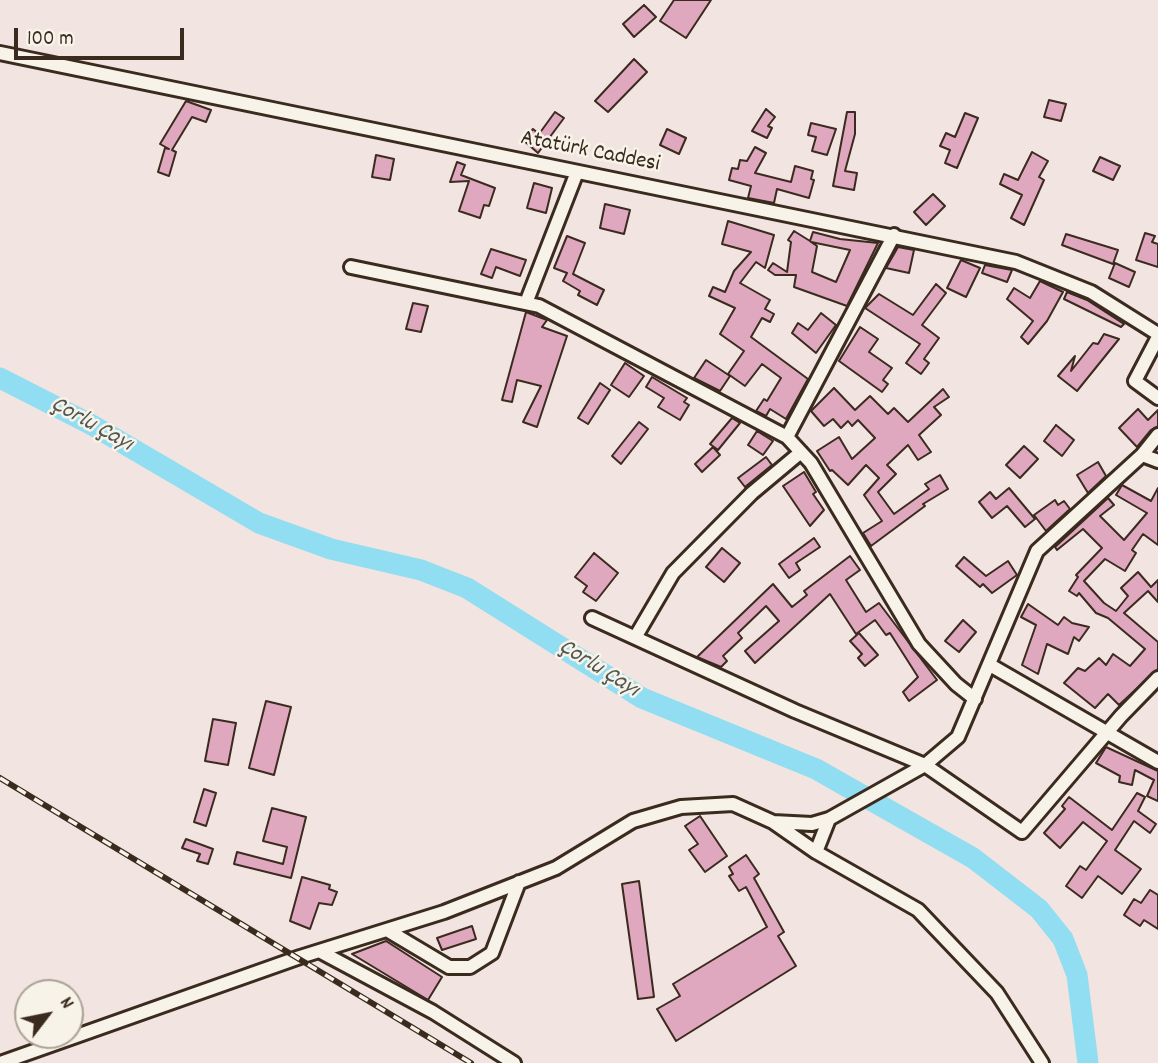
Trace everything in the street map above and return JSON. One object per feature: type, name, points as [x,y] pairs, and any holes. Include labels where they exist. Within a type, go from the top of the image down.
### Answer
[{"type":"street","name":"Atatürk Caddesi","points":[[0,53],[1016,262],[1091,292],[1158,335]]},
{"type":"street","points":[[526,303],[577,172]]},
{"type":"street","points":[[636,636],[673,573],[752,493],[788,463],[794,444],[894,235]]},
{"type":"street","points":[[351,267],[539,306],[794,444],[811,463],[919,644],[956,684],[975,699]]},
{"type":"street","points":[[1158,335],[1135,381],[1158,398]]},
{"type":"street","points":[[774,822],[812,824],[829,819],[925,765],[958,737],[1037,551],[1142,455],[1158,435]]},
{"type":"street","points":[[1142,455],[1158,461]]},
{"type":"street","points":[[592,618],[795,711],[925,765],[1022,832],[1158,678]]},
{"type":"street","points":[[990,665],[1158,762]]},
{"type":"street","points":[[0,1063],[519,882],[556,867],[633,821],[681,807],[733,804],[774,822],[816,852],[918,911],[997,993],[1042,1063]]},
{"type":"street","points":[[816,852],[829,819]]},
{"type":"street","points":[[387,930],[449,967],[470,967],[492,953],[519,882]]},
{"type":"street","points":[[321,952],[433,1012],[514,1063]]},
{"type":"building","points":[[674,0],[711,0],[686,38],[660,21]]},
{"type":"building","points":[[644,5],[656,17],[634,37],[623,24]]},
{"type":"building","points":[[634,59],[647,72],[608,112],[595,101]]},
{"type":"building","points":[[1049,100],[1066,104],[1061,121],[1044,117]]},
{"type":"building","points":[[186,101],[211,110],[206,122],[192,117],[172,150],[176,152],[169,176],[158,172],[165,148],[169,149],[160,144]]},
{"type":"building","points":[[766,109],[775,117],[768,126],[772,128],[767,138],[752,131]]},
{"type":"building","points":[[555,112],[564,118],[538,153],[523,140],[533,129],[539,134]]},
{"type":"building","points":[[847,112],[855,112],[855,134],[845,171],[857,173],[854,190],[833,186]]},
{"type":"building","points":[[965,113],[978,118],[957,168],[945,163],[950,150],[940,146],[946,133],[955,137]]},
{"type":"building","points":[[811,123],[836,129],[827,155],[812,151],[816,137],[808,135]]},
{"type":"building","points":[[667,129],[686,138],[679,154],[660,145]]},
{"type":"building","points":[[755,147],[766,153],[755,173],[791,182],[795,166],[813,171],[811,179],[814,180],[809,198],[777,189],[774,203],[748,198],[751,186],[729,180],[732,168],[738,169],[740,160],[747,161]]},
{"type":"building","points":[[1032,152],[1048,161],[1039,177],[1044,180],[1024,225],[1011,218],[1022,195],[1000,184],[1004,174],[1018,180]]},
{"type":"building","points":[[376,155],[394,159],[390,180],[372,177]]},
{"type":"building","points":[[1100,157],[1120,166],[1113,180],[1093,171]]},
{"type":"building","points":[[457,162],[465,165],[461,175],[495,188],[489,206],[484,205],[480,218],[459,211],[469,181],[450,182]]},
{"type":"building","points":[[534,183],[552,188],[546,213],[527,208]]},
{"type":"building","points":[[933,194],[945,206],[926,225],[914,212]]},
{"type":"building","points":[[605,204],[630,210],[624,234],[600,228]]},
{"type":"building","points":[[728,221],[774,235],[765,268],[756,262],[740,283],[770,300],[765,309],[774,314],[770,322],[762,318],[751,337],[808,379],[786,419],[770,409],[766,416],[756,411],[764,399],[767,401],[781,378],[762,364],[745,386],[728,374],[744,351],[720,334],[735,308],[709,296],[713,287],[725,292],[734,271],[751,252],[722,244]]},
{"type":"building","points":[[794,231],[810,241],[813,232],[840,239],[878,243],[847,306],[794,287],[796,275],[775,275],[768,270],[773,263],[787,272],[791,242],[788,240]],"holes":[[[811,242],[850,250],[836,282],[812,272],[817,246]]]},
{"type":"building","points":[[1145,233],[1155,236],[1152,242],[1158,244],[1158,267],[1136,260]]},
{"type":"building","points":[[1066,234],[1118,250],[1113,264],[1062,245]]},
{"type":"building","points":[[567,236],[585,243],[573,274],[604,290],[597,305],[578,295],[580,291],[563,281],[567,273],[554,268]]},
{"type":"building","points":[[898,247],[914,250],[909,273],[886,268]]},
{"type":"building","points":[[491,249],[526,260],[520,276],[496,267],[492,278],[481,274]]},
{"type":"building","points":[[961,260],[980,268],[966,297],[947,288]]},
{"type":"building","points":[[1115,263],[1135,272],[1129,287],[1109,278]]},
{"type":"building","points":[[985,265],[1012,270],[1007,282],[982,273]]},
{"type":"building","points":[[1040,281],[1063,292],[1047,321],[1028,344],[1021,337],[1033,321],[1007,299],[1014,288],[1030,298]]},
{"type":"building","points":[[936,284],[946,293],[922,325],[939,338],[924,359],[929,363],[921,374],[906,363],[920,344],[865,308],[879,294],[913,315]]},
{"type":"building","points":[[1067,292],[1087,300],[1124,324],[1121,327],[1064,299]]},
{"type":"building","points":[[413,303],[428,306],[421,332],[406,329]]},
{"type":"building","points":[[526,312],[547,320],[542,327],[567,336],[537,427],[523,422],[541,386],[517,380],[512,402],[502,400]]},
{"type":"building","points":[[821,313],[836,325],[816,353],[792,333],[798,323],[808,330]]},
{"type":"building","points":[[860,327],[878,339],[869,352],[892,368],[883,380],[888,384],[882,392],[839,361]]},
{"type":"building","points":[[1104,334],[1119,339],[1077,391],[1058,376],[1075,356],[1071,371],[1093,343],[1098,344]]},
{"type":"building","points":[[706,360],[730,376],[720,391],[694,378]]},
{"type":"building","points":[[625,363],[644,376],[629,397],[611,385]]},
{"type":"building","points":[[652,377],[687,398],[684,402],[689,405],[680,420],[658,407],[664,398],[646,387]]},
{"type":"building","points":[[600,383],[610,390],[588,424],[578,418]]},
{"type":"building","points":[[834,388],[855,410],[870,396],[888,414],[894,408],[908,422],[943,389],[949,397],[934,407],[941,415],[919,435],[931,452],[918,460],[908,445],[887,465],[896,474],[878,492],[894,514],[929,489],[925,484],[940,475],[948,489],[923,504],[925,506],[871,546],[863,533],[882,521],[864,495],[879,478],[866,465],[848,485],[830,471],[817,451],[839,437],[852,459],[875,438],[858,420],[852,426],[848,421],[841,428],[833,419],[824,426],[811,411]]},
{"type":"building","points":[[1138,409],[1148,420],[1158,410],[1158,426],[1151,430],[1137,447],[1119,428]]},
{"type":"building","points":[[732,418],[740,423],[718,450],[710,444]]},
{"type":"building","points":[[639,422],[648,429],[621,464],[612,456]]},
{"type":"building","points":[[1056,425],[1074,440],[1062,456],[1044,441]]},
{"type":"building","points":[[757,431],[773,441],[763,455],[748,445]]},
{"type":"building","points":[[1024,446],[1038,459],[1020,478],[1006,465]]},
{"type":"building","points":[[713,447],[720,455],[702,472],[695,464]]},
{"type":"building","points":[[766,457],[772,465],[745,487],[738,478]]},
{"type":"building","points":[[1098,462],[1106,476],[1088,493],[1077,475]]},
{"type":"building","points":[[804,472],[816,492],[813,494],[824,510],[810,526],[783,486]]},
{"type":"building","points":[[1122,485],[1151,501],[1158,488],[1158,545],[1143,534],[1132,550],[1136,553],[1125,571],[1105,559],[1084,581],[1104,603],[1116,611],[1128,596],[1121,588],[1138,572],[1151,587],[1158,580],[1158,602],[1148,591],[1124,613],[1158,642],[1158,669],[1119,705],[1108,694],[1095,708],[1064,683],[1078,668],[1085,671],[1099,658],[1106,665],[1113,654],[1130,666],[1145,649],[1108,618],[1096,613],[1079,593],[1077,596],[1069,591],[1078,577],[1076,575],[1102,548],[1083,529],[1057,550],[1055,547],[1108,498],[1114,505],[1100,516],[1124,540],[1147,513],[1116,495]]},
{"type":"building","points":[[1009,488],[1035,519],[1025,527],[1007,506],[992,518],[979,502],[990,492],[996,499]]},
{"type":"building","points":[[1055,500],[1058,505],[1064,501],[1070,509],[1046,531],[1034,515]]},
{"type":"building","points":[[814,538],[820,547],[796,563],[800,570],[789,578],[779,564]]},
{"type":"building","points":[[722,548],[740,563],[724,582],[706,567]]},
{"type":"building","points":[[594,553],[618,573],[596,601],[583,592],[587,586],[575,577]]},
{"type":"building","points":[[850,556],[860,570],[846,580],[866,612],[879,603],[937,680],[909,701],[903,692],[918,677],[890,633],[886,635],[875,620],[856,634],[830,594],[755,663],[745,651],[779,621],[766,606],[738,633],[742,638],[723,656],[727,661],[721,667],[697,657],[773,584],[792,607],[807,595],[804,591]]},
{"type":"building","points":[[964,557],[986,576],[1008,561],[1017,575],[992,593],[983,584],[980,587],[956,566]]},
{"type":"building","points":[[1028,604],[1058,625],[1064,617],[1072,623],[1089,627],[1079,641],[1074,637],[1068,654],[1047,644],[1038,674],[1022,665],[1036,625],[1021,617]]},
{"type":"building","points":[[963,620],[976,632],[959,652],[945,641]]},
{"type":"building","points":[[859,633],[878,655],[865,666],[858,658],[862,654],[850,641]]},
{"type":"building","points":[[266,701],[291,707],[274,775],[249,768]]},
{"type":"building","points":[[213,719],[236,723],[228,765],[205,761]]},
{"type":"building","points":[[1106,747],[1158,771],[1158,801],[1147,796],[1154,780],[1135,770],[1132,785],[1119,782],[1120,776],[1096,763]]},
{"type":"building","points":[[204,789],[216,793],[206,826],[194,822]]},
{"type":"building","points":[[1137,793],[1145,797],[1138,811],[1156,824],[1150,833],[1134,821],[1115,850],[1141,869],[1122,894],[1098,876],[1082,898],[1066,886],[1080,866],[1086,870],[1107,841],[1083,822],[1060,848],[1044,833],[1065,809],[1062,806],[1069,797],[1112,830]]},
{"type":"building","points":[[272,808],[306,817],[291,878],[234,864],[237,852],[283,864],[287,847],[263,841]]},
{"type":"building","points":[[700,816],[727,856],[705,872],[689,850],[698,844],[685,826]]},
{"type":"building","points":[[186,839],[213,849],[208,864],[197,861],[200,854],[182,848]]},
{"type":"building","points":[[746,855],[759,874],[754,878],[784,932],[778,936],[796,966],[676,1041],[657,1009],[680,996],[673,984],[767,927],[746,887],[739,891],[729,876],[733,874],[729,867]]},
{"type":"building","points":[[302,877],[330,885],[329,889],[337,892],[332,905],[319,903],[310,929],[290,921]]},
{"type":"building","points":[[639,881],[654,997],[638,999],[622,884]]},
{"type":"building","points":[[1150,890],[1158,895],[1158,929],[1144,920],[1140,926],[1124,915],[1134,899],[1141,903]]},
{"type":"building","points":[[472,926],[476,939],[442,950],[437,938]]},
{"type":"building","points":[[386,941],[442,977],[428,1000],[352,954]]},
{"type":"waterway","name":"Çorlu Çayı","points":[[0,378],[92,425],[259,523],[331,549],[421,570],[467,588],[642,698],[816,769],[973,858],[1039,909],[1063,939],[1077,975],[1088,1063]]},
{"type":"railway","points":[[0,778],[471,1063]]}]
